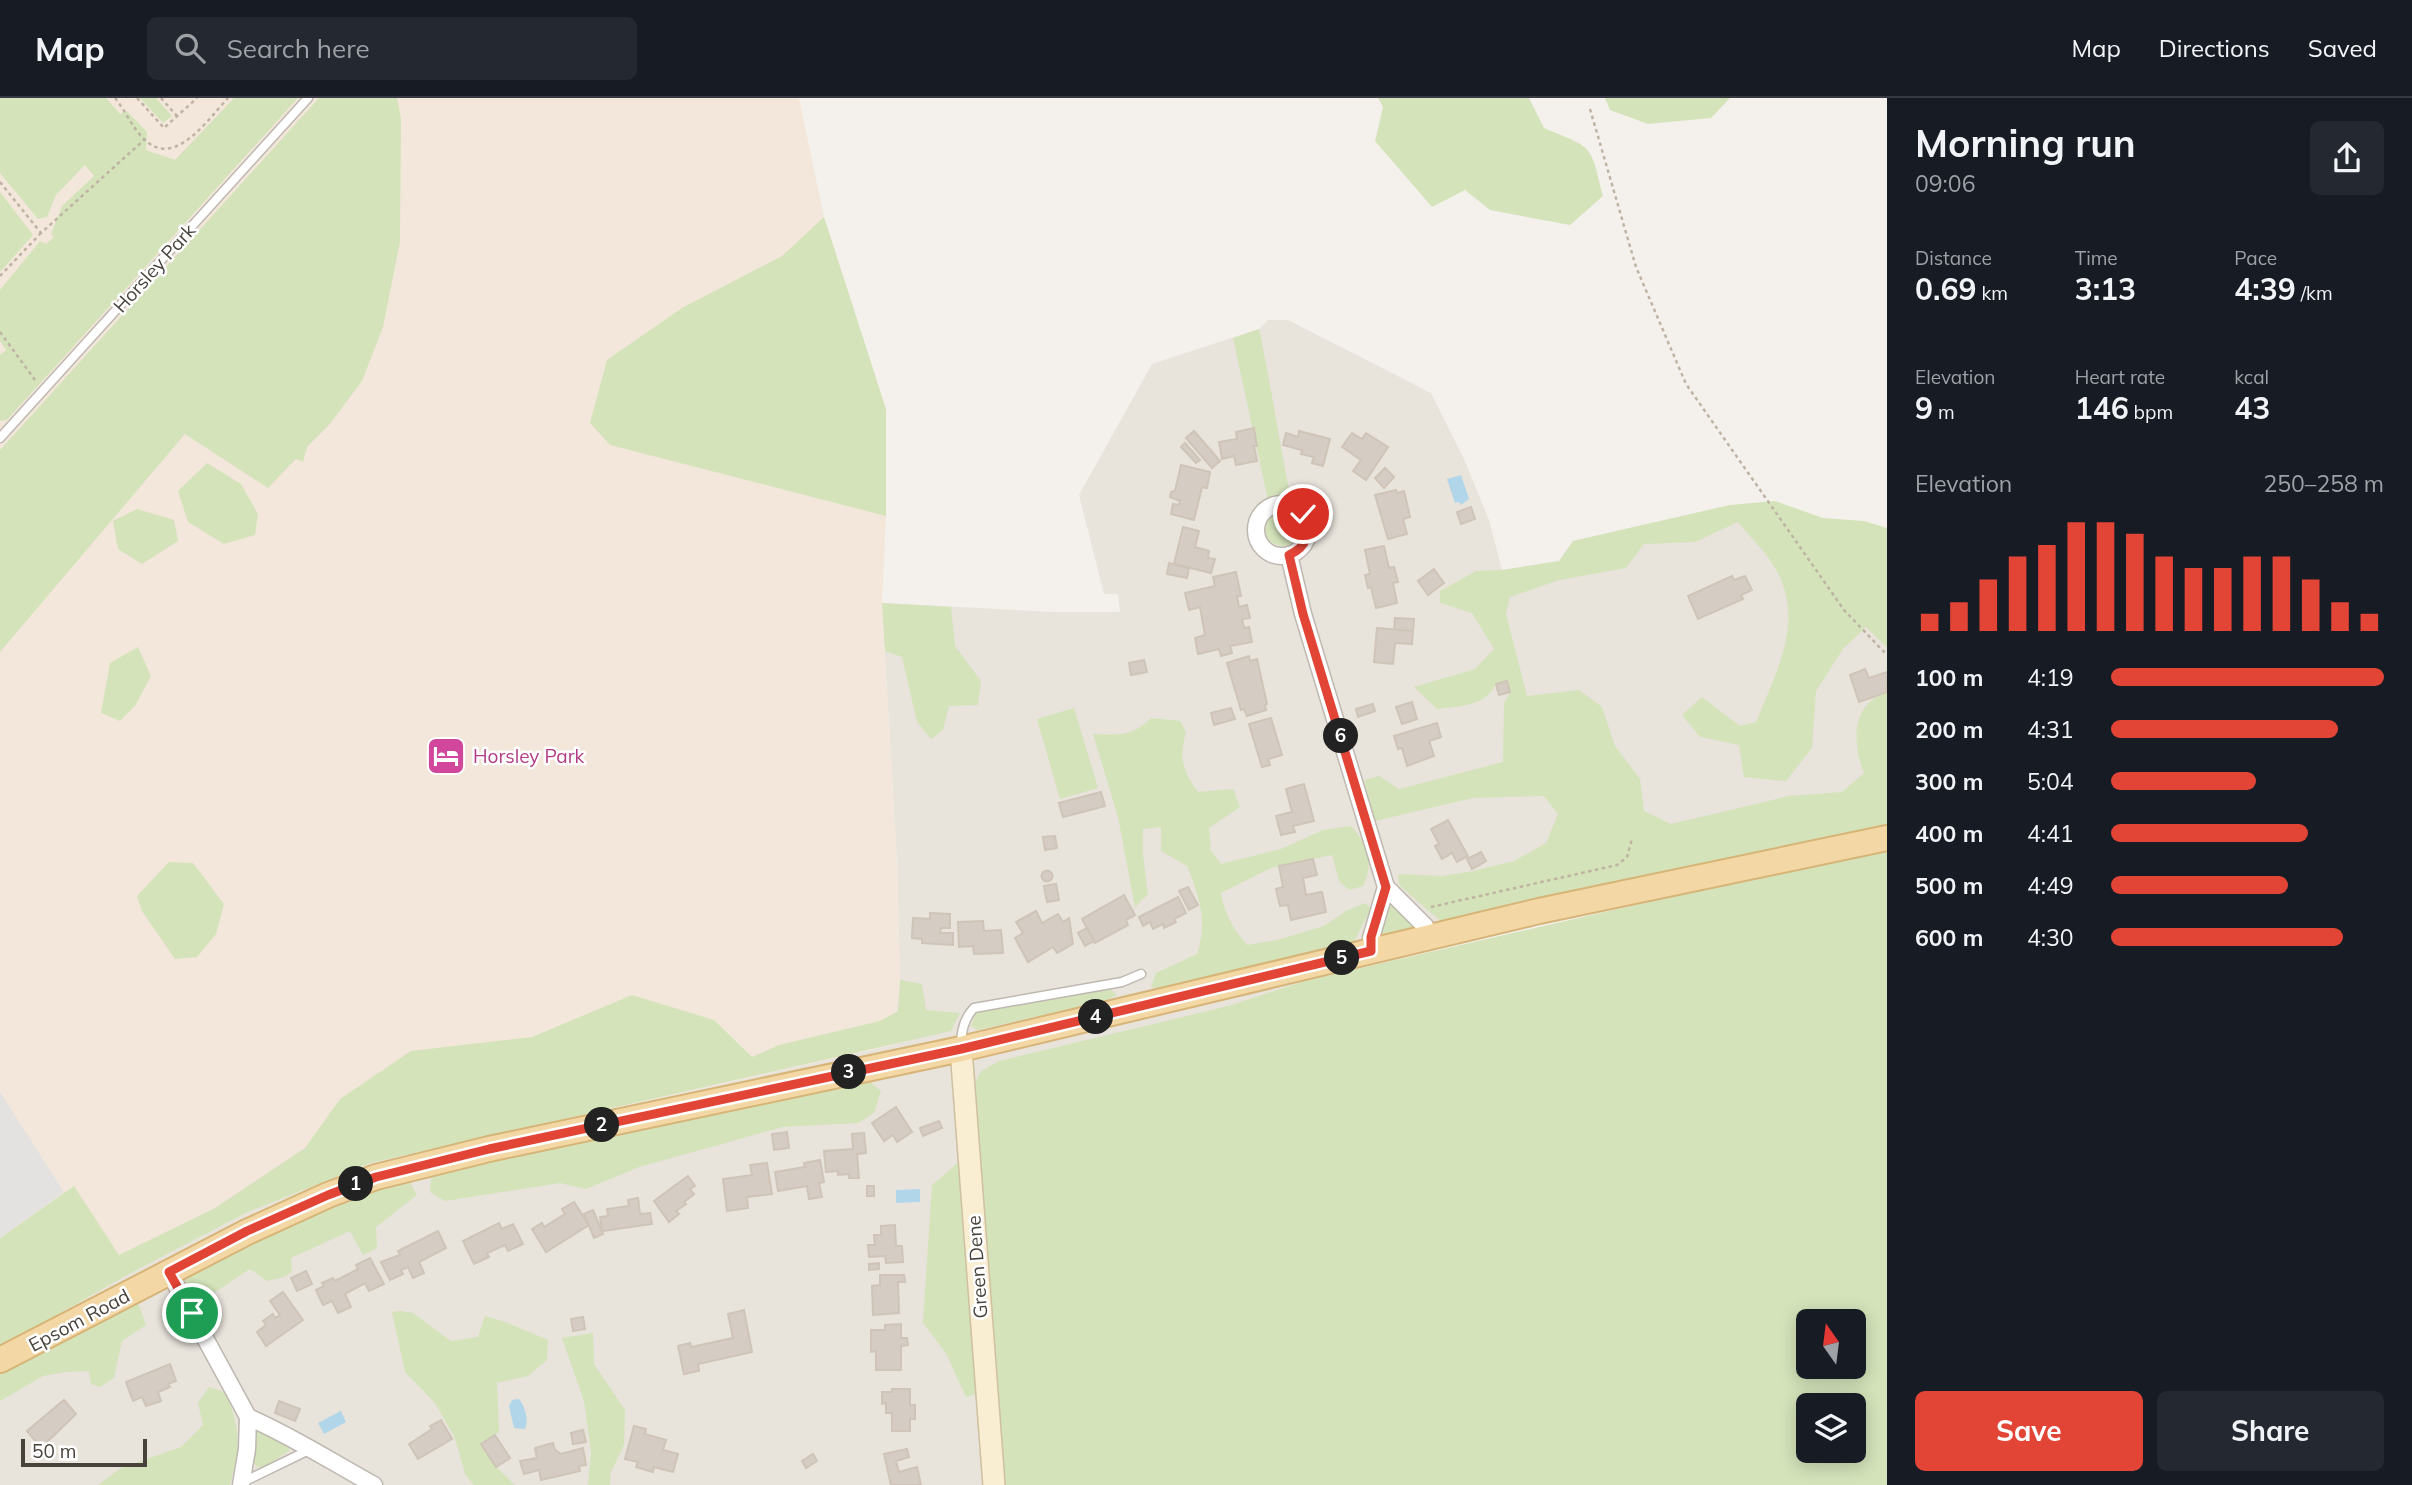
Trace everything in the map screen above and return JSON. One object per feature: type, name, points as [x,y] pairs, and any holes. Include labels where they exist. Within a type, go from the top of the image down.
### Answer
[{"type":"main road","name":"Epsom Road","points":[[0,1360],[247,1231],[376,1177],[489,1149],[961,1049],[1539,911],[1887,838]]},
{"type":"street","points":[[1289,555],[1303,614],[1386,887],[1425,926],[1430,937]]},
{"type":"street","points":[[1371,951],[1371,937],[1386,887]]},
{"type":"street","name":"Green Dene","points":[[961,1049],[994,1485]]},
{"type":"street","points":[[169,1272],[248,1417],[247,1449],[241,1484]]},
{"type":"street","points":[[248,1417],[278,1430],[374,1485]]},
{"type":"lane","name":"Horsley Park","points":[[0,438],[307,98]]},
{"type":"lane","points":[[961,1049],[961,1031],[974,1008],[1122,982],[1141,974]]},
{"type":"lane","points":[[241,1484],[309,1450]]},
{"type":"path","points":[[137,98],[164,128],[197,98]]},
{"type":"path","points":[[161,98],[177,116]]},
{"type":"path","points":[[117,99],[144,140],[163,149],[178,147],[228,98]]},
{"type":"path","points":[[1590,109],[1636,267],[1686,384],[1844,610],[1887,655]]},
{"type":"path","points":[[0,276],[41,233],[144,140]]},
{"type":"path","points":[[0,182],[41,233]]},
{"type":"path","points":[[0,332],[44,390]]},
{"type":"path","points":[[1410,912],[1618,865],[1627,857],[1632,839]]},
{"type":"shaded area","name":"Horsley Park","points":[[0,98],[799,98],[824,217],[886,409],[886,516],[882,603],[897,862],[900,980],[893,1045],[371,1163],[246,1213],[131,1273],[0,1347]]},
{"type":"shaded area","points":[[1268,320],[1288,320],[1431,393],[1464,459],[1489,520],[1502,570],[1559,561],[1573,541],[1730,505],[1887,648],[1887,852],[1779,872],[1462,943],[1304,981],[1228,1006],[1001,1485],[0,1485],[0,1347],[131,1273],[246,1213],[371,1163],[893,1045],[900,980],[897,862],[882,603],[1054,612],[1120,612],[1118,594],[1104,594],[1079,495],[1152,364],[1259,329]]},
{"type":"shaded area","points":[[0,1092],[64,1192],[0,1238]]},
{"type":"green space","points":[[0,98],[106,98],[120,114],[127,111],[147,132],[146,150],[175,160],[234,98],[298,98],[7,420],[0,421],[0,355],[6,350],[0,341],[0,290],[40,241],[46,244],[54,237],[51,234],[62,206],[94,176],[85,165],[56,195],[47,217],[38,219],[0,173]]},
{"type":"green space","points":[[140,98],[156,98],[172,116],[163,123]]},
{"type":"green space","points":[[319,98],[397,98],[401,118],[400,242],[383,327],[362,381],[329,425],[307,447],[303,462],[296,459],[268,488],[185,434],[0,652],[0,450]]},
{"type":"green space","points":[[1378,98],[1529,98],[1544,128],[1587,150],[1592,157],[1603,196],[1570,225],[1490,210],[1465,190],[1432,207],[1375,141],[1383,107]]},
{"type":"green space","points":[[1605,98],[1730,98],[1711,118],[1648,124],[1610,110]]},
{"type":"green space","points":[[0,192],[33,235],[0,272]]},
{"type":"green space","points":[[824,217],[886,409],[886,516],[610,445],[590,423],[607,360],[682,308],[782,256]]},
{"type":"green space","points":[[1259,329],[1290,495],[1268,500],[1233,338]]},
{"type":"green space","points":[[207,463],[241,484],[258,514],[255,535],[224,544],[188,522],[178,491]]},
{"type":"green space","points":[[1775,501],[1823,518],[1864,521],[1887,528],[1887,648],[1866,627],[1843,649],[1816,691],[1812,748],[1786,781],[1744,777],[1739,745],[1700,737],[1682,715],[1702,697],[1740,726],[1756,722],[1785,646],[1788,607],[1784,588],[1763,550],[1738,522],[1695,542],[1644,544],[1626,568],[1559,580],[1510,597],[1506,614],[1527,696],[1579,690],[1602,707],[1615,746],[1640,779],[1644,811],[1671,824],[1789,796],[1842,792],[1864,773],[1857,749],[1857,726],[1861,715],[1875,698],[1887,692],[1887,830],[1452,925],[1438,919],[1399,885],[1398,874],[1442,876],[1514,861],[1546,843],[1558,814],[1544,796],[1473,798],[1375,821],[1364,780],[1379,776],[1399,789],[1503,762],[1504,703],[1510,692],[1507,682],[1496,684],[1491,692],[1478,701],[1437,709],[1414,687],[1475,669],[1494,649],[1472,613],[1440,603],[1440,591],[1476,571],[1502,570],[1559,561],[1573,541],[1730,505]]},
{"type":"green space","points":[[137,509],[174,520],[178,541],[142,564],[118,549],[113,521]]},
{"type":"green space","points":[[1283,510],[1295,516],[1301,528],[1295,540],[1283,546],[1271,540],[1265,528],[1271,516]]},
{"type":"green space","points":[[882,603],[951,607],[955,646],[981,681],[978,705],[949,706],[943,730],[931,739],[917,722],[902,657],[885,651]]},
{"type":"green space","points":[[138,647],[151,676],[135,706],[120,721],[101,713],[110,663]]},
{"type":"green space","points":[[1074,708],[1098,788],[1060,799],[1037,719]]},
{"type":"green space","points":[[1151,718],[1180,721],[1186,732],[1183,764],[1198,792],[1233,789],[1240,807],[1209,828],[1211,851],[1221,864],[1281,849],[1323,830],[1351,826],[1365,846],[1369,861],[1363,886],[1349,890],[1339,881],[1332,855],[1271,868],[1221,893],[1230,921],[1247,945],[1277,940],[1324,926],[1346,911],[1365,903],[1371,908],[1354,942],[1343,951],[1160,989],[1151,987],[1156,973],[1197,954],[1202,931],[1201,909],[1187,866],[1161,851],[1161,827],[1143,829],[1148,894],[1135,907],[1118,817],[1093,734],[1131,732]]},
{"type":"green space","points":[[1887,852],[1887,1485],[1001,1485],[973,1087],[981,1071],[999,1061],[1228,1006],[1304,981],[1779,872]]},
{"type":"green space","points":[[169,862],[193,863],[224,904],[216,934],[197,957],[175,959],[142,911],[137,896]]},
{"type":"green space","points":[[1393,905],[1409,918],[1414,927],[1413,935],[1381,942],[1378,934],[1383,911]]},
{"type":"green space","points":[[900,980],[922,984],[926,1010],[960,1013],[951,1031],[371,1163],[246,1213],[131,1273],[0,1347],[0,1238],[74,1186],[119,1255],[215,1208],[305,1148],[340,1099],[411,1051],[532,1037],[632,995],[714,1020],[752,1057],[779,1045],[880,1021],[898,1011]]},
{"type":"green space","points":[[1109,988],[1117,995],[1106,1001],[977,1030],[971,1026],[976,1013]]},
{"type":"green space","points":[[869,1081],[881,1091],[874,1113],[858,1123],[783,1127],[639,1167],[586,1189],[560,1183],[445,1201],[430,1192],[432,1172],[839,1082]]},
{"type":"green space","points":[[959,1162],[979,1393],[966,1397],[946,1353],[923,1323],[932,1185]]},
{"type":"green space","points":[[407,1177],[417,1195],[376,1227],[377,1248],[363,1255],[350,1231],[291,1258],[292,1272],[284,1277],[267,1281],[250,1269],[203,1300],[194,1299],[182,1279],[255,1233]]},
{"type":"green space","points":[[126,1302],[138,1303],[146,1325],[122,1341],[114,1378],[100,1387],[91,1384],[89,1371],[43,1376],[0,1401],[0,1368]]},
{"type":"green space","points":[[392,1312],[413,1313],[451,1341],[478,1337],[485,1316],[548,1340],[547,1360],[528,1376],[497,1383],[499,1432],[481,1444],[496,1467],[515,1485],[474,1485],[465,1474],[455,1438],[435,1403],[405,1372]]},
{"type":"green space","points":[[593,1333],[594,1364],[625,1410],[624,1445],[611,1472],[610,1485],[588,1485],[591,1451],[584,1401],[562,1338]]},
{"type":"green space","points":[[209,1387],[227,1393],[234,1419],[237,1449],[230,1485],[98,1485],[121,1468],[181,1447],[203,1425],[198,1403]]},
{"type":"green space","points":[[263,1429],[288,1441],[289,1451],[263,1468],[256,1466],[251,1460],[257,1432]]},
{"type":"water","points":[[1461,475],[1469,499],[1461,505],[1459,502],[1455,503],[1447,479]]},
{"type":"water","points":[[920,1189],[920,1202],[896,1203],[896,1190]]},
{"type":"water","points":[[519,1399],[526,1414],[525,1429],[514,1428],[509,1406],[512,1400]]},
{"type":"water","points":[[341,1411],[346,1422],[324,1434],[318,1423]]},
{"type":"building","points":[[1254,428],[1257,461],[1236,465],[1234,456],[1222,459],[1219,442],[1237,439],[1236,432]]},
{"type":"building","points":[[1194,431],[1220,461],[1212,468],[1186,438]]},
{"type":"building","points":[[1299,431],[1330,439],[1323,466],[1312,463],[1314,457],[1301,454],[1302,450],[1283,445],[1286,433],[1298,437]]},
{"type":"building","points":[[1352,433],[1362,439],[1366,433],[1388,447],[1366,480],[1353,471],[1361,460],[1342,447]]},
{"type":"building","points":[[1185,443],[1200,460],[1196,463],[1181,447]]},
{"type":"building","points":[[1181,465],[1210,472],[1207,488],[1202,487],[1194,520],[1171,514],[1173,504],[1179,505],[1180,501],[1170,497],[1171,492],[1175,491]]},
{"type":"building","points":[[1385,468],[1394,477],[1384,488],[1375,478]]},
{"type":"building","points":[[1396,490],[1397,493],[1404,491],[1410,517],[1403,519],[1407,534],[1388,539],[1375,495]]},
{"type":"building","points":[[1471,507],[1475,519],[1461,524],[1457,512]]},
{"type":"building","points":[[1183,527],[1199,531],[1195,547],[1209,551],[1208,558],[1215,559],[1211,573],[1174,564]]},
{"type":"building","points":[[1384,546],[1389,568],[1394,567],[1398,582],[1393,583],[1397,603],[1376,608],[1365,575],[1370,574],[1365,550]]},
{"type":"building","points":[[1169,563],[1189,568],[1187,578],[1167,574]]},
{"type":"building","points":[[1434,569],[1444,583],[1428,595],[1418,581]]},
{"type":"building","points":[[1236,572],[1241,596],[1237,596],[1239,607],[1247,605],[1250,618],[1242,619],[1244,628],[1249,627],[1252,642],[1230,646],[1232,653],[1221,656],[1219,649],[1198,654],[1195,638],[1205,635],[1200,607],[1189,610],[1185,593],[1215,586],[1213,577]]},
{"type":"building","points":[[1732,576],[1734,580],[1745,576],[1752,590],[1741,595],[1743,599],[1698,619],[1688,596]]},
{"type":"building","points":[[1395,618],[1414,619],[1413,631],[1394,630]]},
{"type":"building","points":[[1377,628],[1413,631],[1412,644],[1395,643],[1393,664],[1374,662]]},
{"type":"building","points":[[1249,656],[1250,661],[1257,659],[1267,704],[1266,710],[1247,716],[1244,709],[1241,710],[1227,663]]},
{"type":"building","points":[[1144,660],[1147,672],[1131,675],[1129,663]]},
{"type":"building","points":[[1865,669],[1869,678],[1887,672],[1887,692],[1859,702],[1850,675]]},
{"type":"building","points":[[1507,681],[1510,692],[1499,695],[1496,684]]},
{"type":"building","points":[[1412,702],[1417,719],[1402,724],[1396,707]]},
{"type":"building","points":[[1373,704],[1375,711],[1358,717],[1356,709]]},
{"type":"building","points":[[1231,708],[1235,719],[1214,725],[1211,713]]},
{"type":"building","points":[[1271,718],[1282,755],[1268,759],[1270,765],[1262,767],[1249,724]]},
{"type":"building","points":[[1437,723],[1441,737],[1429,741],[1434,756],[1407,766],[1402,748],[1398,749],[1394,736]]},
{"type":"building","points":[[1304,784],[1314,821],[1293,826],[1295,832],[1281,835],[1276,816],[1292,812],[1286,789]]},
{"type":"building","points":[[1101,792],[1105,806],[1063,817],[1059,803]]},
{"type":"building","points":[[1448,820],[1468,856],[1457,862],[1452,853],[1442,859],[1435,846],[1439,844],[1431,829]]},
{"type":"building","points":[[1055,836],[1057,848],[1045,850],[1043,837]]},
{"type":"building","points":[[1481,852],[1486,861],[1472,869],[1467,859]]},
{"type":"building","points":[[1313,859],[1317,875],[1303,878],[1306,895],[1322,892],[1326,912],[1291,920],[1288,905],[1280,906],[1276,889],[1283,887],[1279,866]]},
{"type":"building","points":[[1047,871],[1051,872],[1051,880],[1047,881],[1043,880],[1042,876],[1043,872]]},
{"type":"building","points":[[1056,884],[1059,900],[1047,902],[1044,886]]},
{"type":"building","points":[[1188,887],[1198,905],[1189,910],[1179,891]]},
{"type":"building","points":[[1124,895],[1135,915],[1126,920],[1128,925],[1095,943],[1082,919]]},
{"type":"building","points":[[1178,897],[1186,913],[1174,919],[1176,922],[1164,928],[1163,924],[1153,929],[1150,922],[1143,926],[1139,917]]},
{"type":"building","points":[[1036,911],[1042,923],[1058,914],[1063,922],[1069,918],[1073,944],[1057,953],[1053,947],[1028,962],[1015,938],[1023,933],[1016,922]]},
{"type":"building","points":[[930,913],[950,914],[950,928],[941,928],[940,933],[953,933],[953,945],[922,943],[922,939],[912,938],[913,918],[930,919]]},
{"type":"building","points":[[983,921],[984,931],[1001,930],[1003,953],[974,954],[973,946],[959,947],[958,922]]},
{"type":"building","points":[[1087,928],[1094,941],[1085,946],[1078,933]]},
{"type":"building","points":[[896,1107],[912,1132],[897,1142],[893,1135],[884,1141],[872,1123]]},
{"type":"building","points":[[939,1121],[942,1128],[923,1136],[920,1128]]},
{"type":"building","points":[[787,1132],[789,1148],[774,1150],[772,1134]]},
{"type":"building","points":[[864,1133],[866,1153],[857,1154],[859,1178],[849,1178],[849,1174],[838,1175],[838,1171],[826,1172],[824,1151],[853,1149],[852,1134]]},
{"type":"building","points":[[820,1160],[824,1182],[819,1183],[822,1197],[809,1199],[807,1186],[778,1191],[775,1172],[805,1167],[804,1163]]},
{"type":"building","points":[[767,1163],[772,1194],[747,1197],[748,1208],[727,1211],[723,1179],[752,1175],[750,1165]]},
{"type":"building","points":[[688,1176],[695,1186],[690,1189],[694,1194],[676,1211],[679,1214],[669,1222],[654,1201]]},
{"type":"building","points":[[867,1186],[874,1186],[874,1196],[867,1196]]},
{"type":"building","points":[[638,1198],[640,1214],[650,1213],[652,1224],[602,1231],[600,1217],[608,1216],[607,1209],[629,1206],[628,1200]]},
{"type":"building","points":[[574,1202],[589,1225],[546,1252],[532,1229],[542,1223],[544,1227],[565,1214],[562,1209]]},
{"type":"building","points":[[593,1210],[603,1234],[594,1238],[584,1214]]},
{"type":"building","points":[[499,1223],[502,1229],[513,1224],[523,1244],[508,1251],[505,1245],[487,1253],[489,1257],[474,1264],[463,1241]]},
{"type":"building","points":[[895,1225],[896,1246],[902,1246],[903,1262],[886,1263],[885,1256],[869,1257],[868,1245],[875,1245],[874,1235],[881,1235],[881,1226]]},
{"type":"building","points":[[438,1231],[446,1248],[419,1262],[424,1273],[413,1278],[408,1267],[401,1270],[403,1274],[390,1280],[381,1262],[400,1255],[398,1251]]},
{"type":"building","points":[[370,1258],[384,1284],[369,1291],[365,1283],[345,1294],[351,1307],[338,1313],[332,1301],[323,1305],[316,1290],[324,1286],[322,1283],[333,1278],[335,1281],[358,1269],[356,1265]]},
{"type":"building","points":[[879,1263],[879,1269],[869,1270],[869,1264]]},
{"type":"building","points":[[306,1271],[312,1284],[297,1291],[291,1278]]},
{"type":"building","points":[[880,1275],[904,1275],[905,1282],[898,1282],[899,1313],[873,1315],[872,1286],[880,1285]]},
{"type":"building","points":[[283,1292],[303,1320],[266,1346],[257,1332],[266,1325],[263,1321],[273,1314],[275,1318],[280,1315],[270,1301]]},
{"type":"building","points":[[744,1310],[752,1352],[698,1364],[699,1371],[684,1374],[678,1346],[690,1343],[691,1347],[733,1338],[728,1314]]},
{"type":"building","points":[[583,1317],[585,1329],[573,1331],[571,1319]]},
{"type":"building","points":[[901,1324],[901,1338],[907,1338],[908,1345],[901,1346],[901,1370],[876,1370],[876,1351],[871,1352],[871,1330],[885,1330],[885,1325]]},
{"type":"building","points":[[170,1364],[176,1381],[158,1392],[161,1401],[146,1406],[142,1397],[133,1401],[126,1382]]},
{"type":"building","points":[[892,1389],[910,1389],[910,1405],[915,1405],[915,1419],[910,1419],[910,1431],[892,1431],[892,1413],[886,1413],[886,1403],[882,1404],[882,1392],[892,1392]]},
{"type":"building","points":[[64,1400],[76,1414],[41,1448],[27,1431]]},
{"type":"building","points":[[279,1401],[300,1409],[295,1421],[275,1413]]},
{"type":"building","points":[[441,1420],[452,1439],[418,1459],[409,1444]]},
{"type":"building","points":[[634,1426],[646,1429],[645,1434],[666,1440],[663,1450],[678,1454],[673,1472],[654,1467],[653,1472],[636,1467],[638,1462],[625,1459]]},
{"type":"building","points":[[583,1430],[586,1442],[573,1444],[571,1433]]},
{"type":"building","points":[[495,1435],[510,1458],[496,1467],[481,1444]]},
{"type":"building","points":[[553,1443],[555,1450],[561,1454],[583,1448],[586,1465],[579,1466],[580,1471],[541,1480],[539,1470],[524,1474],[520,1461],[537,1458],[535,1448]]},
{"type":"building","points":[[907,1449],[909,1457],[896,1461],[899,1472],[917,1467],[921,1485],[891,1485],[884,1454]]},
{"type":"building","points":[[813,1454],[817,1461],[806,1468],[802,1461]]},
{"type":"place","name":"Horsley Park","points":[[446,756]]},
{"type":"route","points":[[192,1313],[169,1272],[247,1231],[376,1177],[489,1149],[961,1049],[1371,951],[1371,937],[1386,887],[1303,614],[1289,555],[1298,551],[1305,543],[1308,524],[1303,514]]}]
